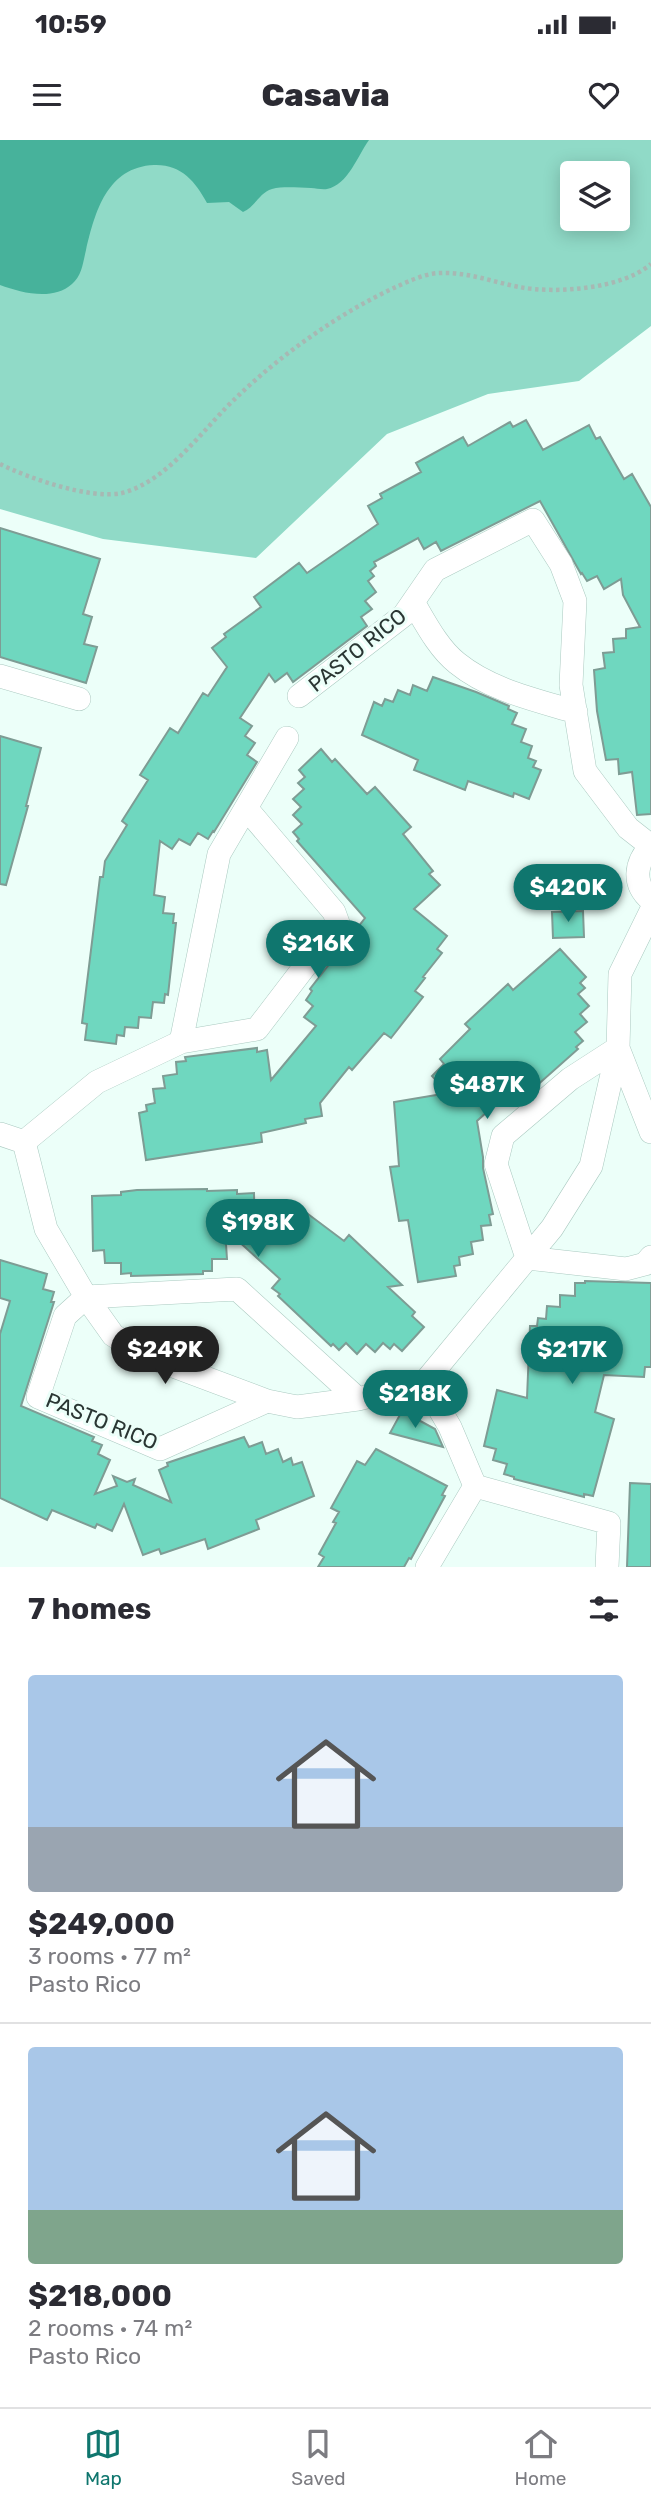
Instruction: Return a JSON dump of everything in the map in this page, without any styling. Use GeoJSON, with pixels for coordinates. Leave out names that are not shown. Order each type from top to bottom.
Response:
{"type":"FeatureCollection","features":[{"type":"Feature","properties":{"kind":"street","name":"PASTO RICO"},"geometry":{"type":"LineString","coordinates":[[299,696],[404,615],[435,570],[533,520],[561,564],[575,601],[571,685],[585,771],[628,828],[651,846]]}},
{"type":"Feature","properties":{"kind":"street","name":"PASTO RICO"},"geometry":{"type":"LineString","coordinates":[[413,602],[456,663],[496,687],[576,712]]}},
{"type":"Feature","properties":{"kind":"street"},"geometry":{"type":"LineString","coordinates":[[0,676],[79,699]]}},
{"type":"Feature","properties":{"kind":"street"},"geometry":{"type":"LineString","coordinates":[[180,1042],[219,854],[287,738]]}},
{"type":"Feature","properties":{"kind":"street"},"geometry":{"type":"LineString","coordinates":[[24,1142],[97,1082],[180,1042],[257,1029],[338,923],[334,912],[246,808]]}},
{"type":"Feature","properties":{"kind":"street"},"geometry":{"type":"LineString","coordinates":[[651,846],[642,856],[638,869],[638,883],[651,900]]}},
{"type":"Feature","properties":{"kind":"street"},"geometry":{"type":"LineString","coordinates":[[24,1142],[46,1228],[86,1297],[113,1335],[144,1355],[267,1401],[297,1407],[358,1399],[424,1383],[552,1228],[591,1166],[618,1048],[620,974],[651,911]]}},
{"type":"Feature","properties":{"kind":"street"},"geometry":{"type":"LineString","coordinates":[[618,1048],[651,1132]]}},
{"type":"Feature","properties":{"kind":"street"},"geometry":{"type":"LineString","coordinates":[[527,1258],[496,1164],[503,1136],[570,1079],[618,1048]]}},
{"type":"Feature","properties":{"kind":"street"},"geometry":{"type":"LineString","coordinates":[[0,1134],[24,1142]]}},
{"type":"Feature","properties":{"kind":"street"},"geometry":{"type":"LineString","coordinates":[[527,1258],[626,1269],[645,1264],[651,1257]]}},
{"type":"Feature","properties":{"kind":"street"},"geometry":{"type":"LineString","coordinates":[[86,1297],[237,1289],[260,1307],[358,1399]]}},
{"type":"Feature","properties":{"kind":"street","name":"PASTO RICO"},"geometry":{"type":"LineString","coordinates":[[86,1297],[65,1316],[38,1396],[160,1449],[267,1401]]}},
{"type":"Feature","properties":{"kind":"street"},"geometry":{"type":"LineString","coordinates":[[424,1383],[450,1427],[475,1486]]}},
{"type":"Feature","properties":{"kind":"street"},"geometry":{"type":"LineString","coordinates":[[427,1567],[475,1486]]}},
{"type":"Feature","properties":{"kind":"street"},"geometry":{"type":"LineString","coordinates":[[475,1486],[609,1523],[607,1567]]}},
{"type":"Feature","properties":{"kind":"path"},"geometry":{"type":"LineString","coordinates":[[0,464],[81,492],[122,493],[161,472],[239,395],[286,355],[344,316],[393,288],[438,273],[470,275],[538,290],[601,286],[628,279],[651,264]]}},
{"type":"Feature","properties":{"kind":"shaded area"},"geometry":{"type":"Polygon","coordinates":[[[0,140],[651,140],[651,326],[579,381],[488,394],[387,434],[256,558],[103,539],[0,509],[0,140]]]}},
{"type":"Feature","properties":{"kind":"shaded area"},"geometry":{"type":"Polygon","coordinates":[[[0,140],[369,140],[347,176],[334,186],[325,189],[272,189],[243,212],[229,202],[207,203],[192,181],[172,167],[154,165],[125,174],[114,183],[99,207],[78,277],[64,289],[37,294],[0,285],[0,140]]]}},
{"type":"Feature","properties":{"kind":"building"},"geometry":{"type":"Polygon","coordinates":[[[526,420],[543,450],[589,425],[596,439],[600,437],[624,479],[632,474],[651,507],[651,814],[637,815],[632,772],[619,774],[618,759],[606,760],[597,711],[594,670],[605,668],[603,653],[614,652],[613,639],[626,638],[626,629],[640,627],[623,595],[621,579],[604,589],[597,576],[587,581],[540,501],[441,551],[436,542],[424,549],[418,538],[374,562],[376,566],[370,571],[374,576],[368,581],[376,592],[365,601],[372,609],[361,617],[367,626],[293,682],[287,673],[275,682],[269,674],[240,718],[252,726],[245,736],[255,743],[247,755],[257,762],[214,832],[208,839],[198,833],[190,845],[179,839],[172,849],[160,841],[154,895],[165,897],[163,913],[174,914],[173,923],[176,923],[168,995],[165,994],[164,1003],[153,1002],[151,1018],[139,1017],[138,1028],[125,1027],[124,1036],[117,1035],[116,1044],[85,1040],[87,1024],[82,1023],[100,877],[103,877],[105,861],[127,825],[122,821],[148,780],[140,775],[170,728],[178,733],[203,693],[208,696],[227,667],[212,648],[226,637],[224,634],[261,607],[254,597],[299,563],[307,573],[378,524],[368,506],[382,498],[380,494],[421,472],[416,463],[463,437],[468,446],[510,422],[513,427],[526,420]]]}},
{"type":"Feature","properties":{"kind":"building"},"geometry":{"type":"Polygon","coordinates":[[[0,528],[100,559],[83,614],[92,617],[84,644],[97,647],[86,683],[0,657],[0,528]]]}},
{"type":"Feature","properties":{"kind":"building"},"geometry":{"type":"Polygon","coordinates":[[[433,677],[509,706],[508,709],[517,713],[512,724],[526,729],[521,742],[532,746],[528,758],[536,761],[533,767],[541,770],[529,799],[514,793],[513,797],[468,781],[465,790],[414,770],[418,760],[362,735],[374,702],[382,706],[385,699],[393,702],[398,690],[410,695],[413,685],[427,691],[433,677]]]}},
{"type":"Feature","properties":{"kind":"building"},"geometry":{"type":"Polygon","coordinates":[[[0,736],[41,748],[6,885],[0,884],[0,736]]]}},
{"type":"Feature","properties":{"kind":"building"},"geometry":{"type":"Polygon","coordinates":[[[321,749],[332,762],[335,759],[367,794],[375,787],[411,827],[403,834],[433,871],[429,874],[440,885],[414,909],[447,936],[437,949],[442,953],[415,991],[423,997],[391,1038],[384,1033],[352,1070],[349,1067],[320,1103],[322,1116],[305,1119],[306,1123],[261,1133],[262,1142],[146,1160],[139,1113],[147,1111],[146,1105],[155,1103],[153,1089],[165,1088],[163,1076],[177,1074],[176,1062],[186,1061],[185,1057],[257,1048],[257,1052],[267,1050],[271,1080],[316,1026],[304,1017],[313,1006],[306,1000],[312,991],[310,989],[365,918],[297,841],[299,839],[293,832],[302,824],[293,815],[301,807],[293,799],[304,789],[298,783],[305,777],[299,770],[321,749]]]}},
{"type":"Feature","properties":{"kind":"building"},"geometry":{"type":"Polygon","coordinates":[[[583,911],[584,937],[553,938],[552,912],[583,911]]]}},
{"type":"Feature","properties":{"kind":"building"},"geometry":{"type":"Polygon","coordinates":[[[560,949],[586,977],[580,983],[585,988],[578,994],[589,1006],[580,1014],[587,1022],[575,1032],[583,1041],[576,1047],[578,1049],[524,1097],[523,1095],[515,1102],[508,1093],[477,1121],[493,1214],[489,1215],[491,1225],[481,1226],[483,1240],[471,1242],[473,1254],[459,1257],[460,1265],[454,1266],[456,1276],[418,1282],[408,1220],[399,1221],[390,1167],[399,1166],[394,1102],[448,1093],[432,1076],[444,1064],[440,1059],[470,1029],[465,1024],[508,984],[513,990],[560,949]]]}},
{"type":"Feature","properties":{"kind":"building"},"geometry":{"type":"Polygon","coordinates":[[[137,1190],[237,1190],[237,1194],[254,1193],[255,1243],[292,1202],[344,1241],[349,1235],[402,1285],[388,1287],[415,1312],[412,1316],[424,1327],[402,1351],[394,1344],[390,1349],[383,1343],[375,1352],[366,1344],[357,1354],[346,1343],[339,1350],[333,1344],[331,1346],[278,1296],[280,1294],[272,1288],[280,1279],[225,1229],[227,1259],[212,1259],[212,1271],[203,1271],[203,1274],[121,1274],[121,1263],[105,1263],[104,1250],[93,1251],[92,1196],[121,1195],[121,1192],[137,1190]]]}},
{"type":"Feature","properties":{"kind":"building"},"geometry":{"type":"Polygon","coordinates":[[[0,1260],[47,1274],[43,1289],[54,1292],[51,1302],[54,1302],[21,1406],[94,1437],[92,1441],[102,1445],[98,1454],[110,1460],[95,1494],[117,1486],[113,1476],[127,1482],[135,1479],[133,1485],[171,1502],[159,1470],[168,1466],[167,1463],[244,1437],[249,1447],[262,1442],[266,1454],[278,1449],[283,1462],[291,1458],[293,1465],[302,1462],[314,1496],[256,1520],[259,1529],[208,1549],[205,1539],[161,1554],[159,1549],[143,1555],[124,1504],[112,1531],[97,1524],[95,1528],[52,1510],[47,1520],[0,1498],[0,1334],[10,1301],[0,1298],[0,1260]]]}},
{"type":"Feature","properties":{"kind":"building"},"geometry":{"type":"Polygon","coordinates":[[[575,1283],[651,1283],[651,1367],[645,1367],[644,1377],[604,1375],[595,1412],[614,1419],[593,1496],[584,1494],[584,1497],[504,1474],[507,1464],[493,1460],[496,1449],[484,1446],[497,1390],[527,1398],[530,1326],[537,1326],[538,1318],[546,1319],[547,1306],[560,1307],[560,1295],[575,1296],[575,1283]]]}},
{"type":"Feature","properties":{"kind":"building"},"geometry":{"type":"Polygon","coordinates":[[[402,1411],[435,1429],[443,1447],[390,1433],[402,1411]]]}},
{"type":"Feature","properties":{"kind":"building"},"geometry":{"type":"Polygon","coordinates":[[[376,1449],[447,1486],[442,1495],[445,1496],[404,1567],[318,1567],[324,1557],[319,1554],[339,1512],[331,1508],[357,1461],[365,1465],[376,1449]]]}},
{"type":"Feature","properties":{"kind":"building"},"geometry":{"type":"Polygon","coordinates":[[[630,1483],[651,1484],[651,1567],[627,1567],[630,1483]]]}}]}
